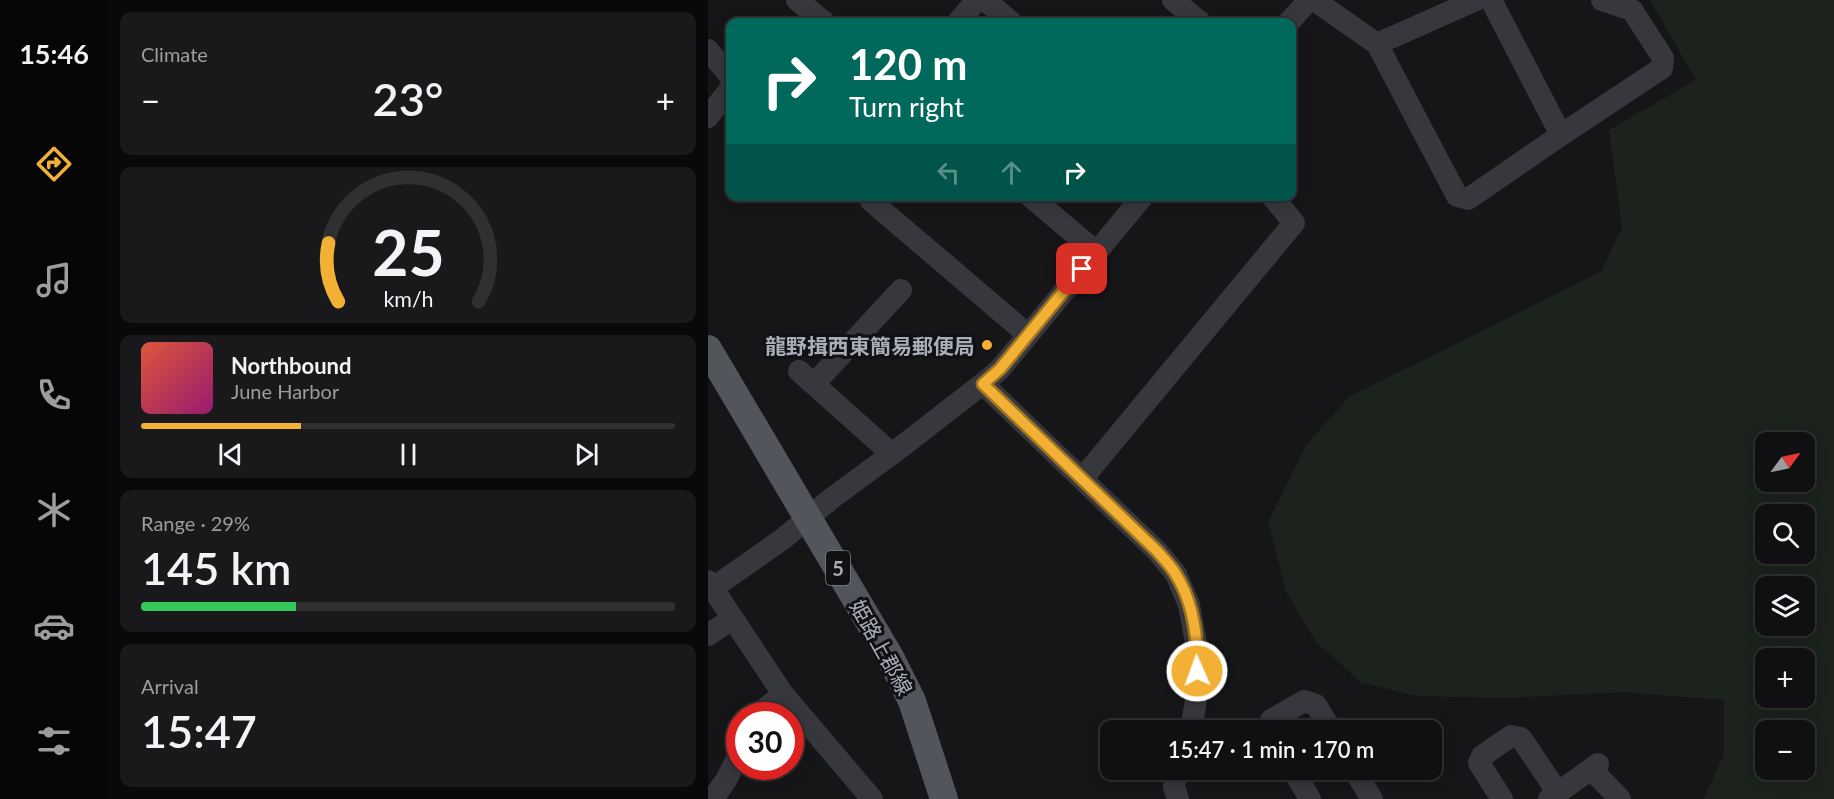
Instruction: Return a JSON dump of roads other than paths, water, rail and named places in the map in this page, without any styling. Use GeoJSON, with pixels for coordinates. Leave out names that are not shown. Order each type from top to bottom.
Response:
{"type":"FeatureCollection","features":[{"type":"Feature","properties":{"kind":"main road","name":"姫路上郡線"},"geometry":{"type":"LineString","coordinates":[[708,349],[890,657],[912,701],[944,799]]}},
{"type":"Feature","properties":{"kind":"street"},"geometry":{"type":"LineString","coordinates":[[797,0],[819,18]]}},
{"type":"Feature","properties":{"kind":"street"},"geometry":{"type":"LineString","coordinates":[[961,18],[977,0]]}},
{"type":"Feature","properties":{"kind":"street"},"geometry":{"type":"LineString","coordinates":[[985,0],[1006,18]]}},
{"type":"Feature","properties":{"kind":"street"},"geometry":{"type":"LineString","coordinates":[[1173,0],[1195,18]]}},
{"type":"Feature","properties":{"kind":"street"},"geometry":{"type":"LineString","coordinates":[[1293,18],[1309,0]]}},
{"type":"Feature","properties":{"kind":"street"},"geometry":{"type":"LineString","coordinates":[[1314,0],[1377,44],[1457,196],[1468,200],[1662,68],[1663,58],[1632,10],[1602,0]]}},
{"type":"Feature","properties":{"kind":"street"},"geometry":{"type":"LineString","coordinates":[[1377,44],[1476,0]]}},
{"type":"Feature","properties":{"kind":"street"},"geometry":{"type":"LineString","coordinates":[[1491,0],[1561,135]]}},
{"type":"Feature","properties":{"kind":"street"},"geometry":{"type":"LineString","coordinates":[[708,50],[726,71]]}},
{"type":"Feature","properties":{"kind":"street"},"geometry":{"type":"LineString","coordinates":[[708,117],[726,94]]}},
{"type":"Feature","properties":{"kind":"street"},"geometry":{"type":"LineString","coordinates":[[871,201],[1027,334]]}},
{"type":"Feature","properties":{"kind":"street"},"geometry":{"type":"LineString","coordinates":[[1036,201],[1096,252]]}},
{"type":"Feature","properties":{"kind":"street"},"geometry":{"type":"LineString","coordinates":[[872,799],[783,694],[710,585],[783,538],[1000,369],[1139,201]]}},
{"type":"Feature","properties":{"kind":"street"},"geometry":{"type":"LineString","coordinates":[[1082,479],[1294,223],[1276,201]]}},
{"type":"Feature","properties":{"kind":"street"},"geometry":{"type":"LineString","coordinates":[[892,454],[807,378],[901,290]]}},
{"type":"Feature","properties":{"kind":"street"},"geometry":{"type":"LineString","coordinates":[[983,384],[1157,551],[1176,574],[1189,604],[1197,648],[1197,694],[1193,720]]}},
{"type":"Feature","properties":{"kind":"street"},"geometry":{"type":"LineString","coordinates":[[708,635],[732,619]]}},
{"type":"Feature","properties":{"kind":"street"},"geometry":{"type":"LineString","coordinates":[[773,702],[783,694]]}},
{"type":"Feature","properties":{"kind":"street"},"geometry":{"type":"LineString","coordinates":[[1270,720],[1304,701],[1316,705],[1325,720]]}},
{"type":"Feature","properties":{"kind":"street"},"geometry":{"type":"LineString","coordinates":[[1502,799],[1479,764],[1482,756],[1511,736],[1521,738],[1554,796],[1595,767],[1620,799]]}},
{"type":"Feature","properties":{"kind":"street"},"geometry":{"type":"LineString","coordinates":[[713,799],[726,780]]}},
{"type":"Feature","properties":{"kind":"street"},"geometry":{"type":"LineString","coordinates":[[1175,780],[1174,787],[1178,799]]}},
{"type":"Feature","properties":{"kind":"street"},"geometry":{"type":"LineString","coordinates":[[1299,780],[1310,799]]}},
{"type":"Feature","properties":{"kind":"street"},"geometry":{"type":"LineString","coordinates":[[1360,780],[1372,799]]}},
{"type":"Feature","properties":{"kind":"place","name":"龍野揖西東簡易郵便局"},"geometry":{"type":"Point","coordinates":[987,345]}}]}
